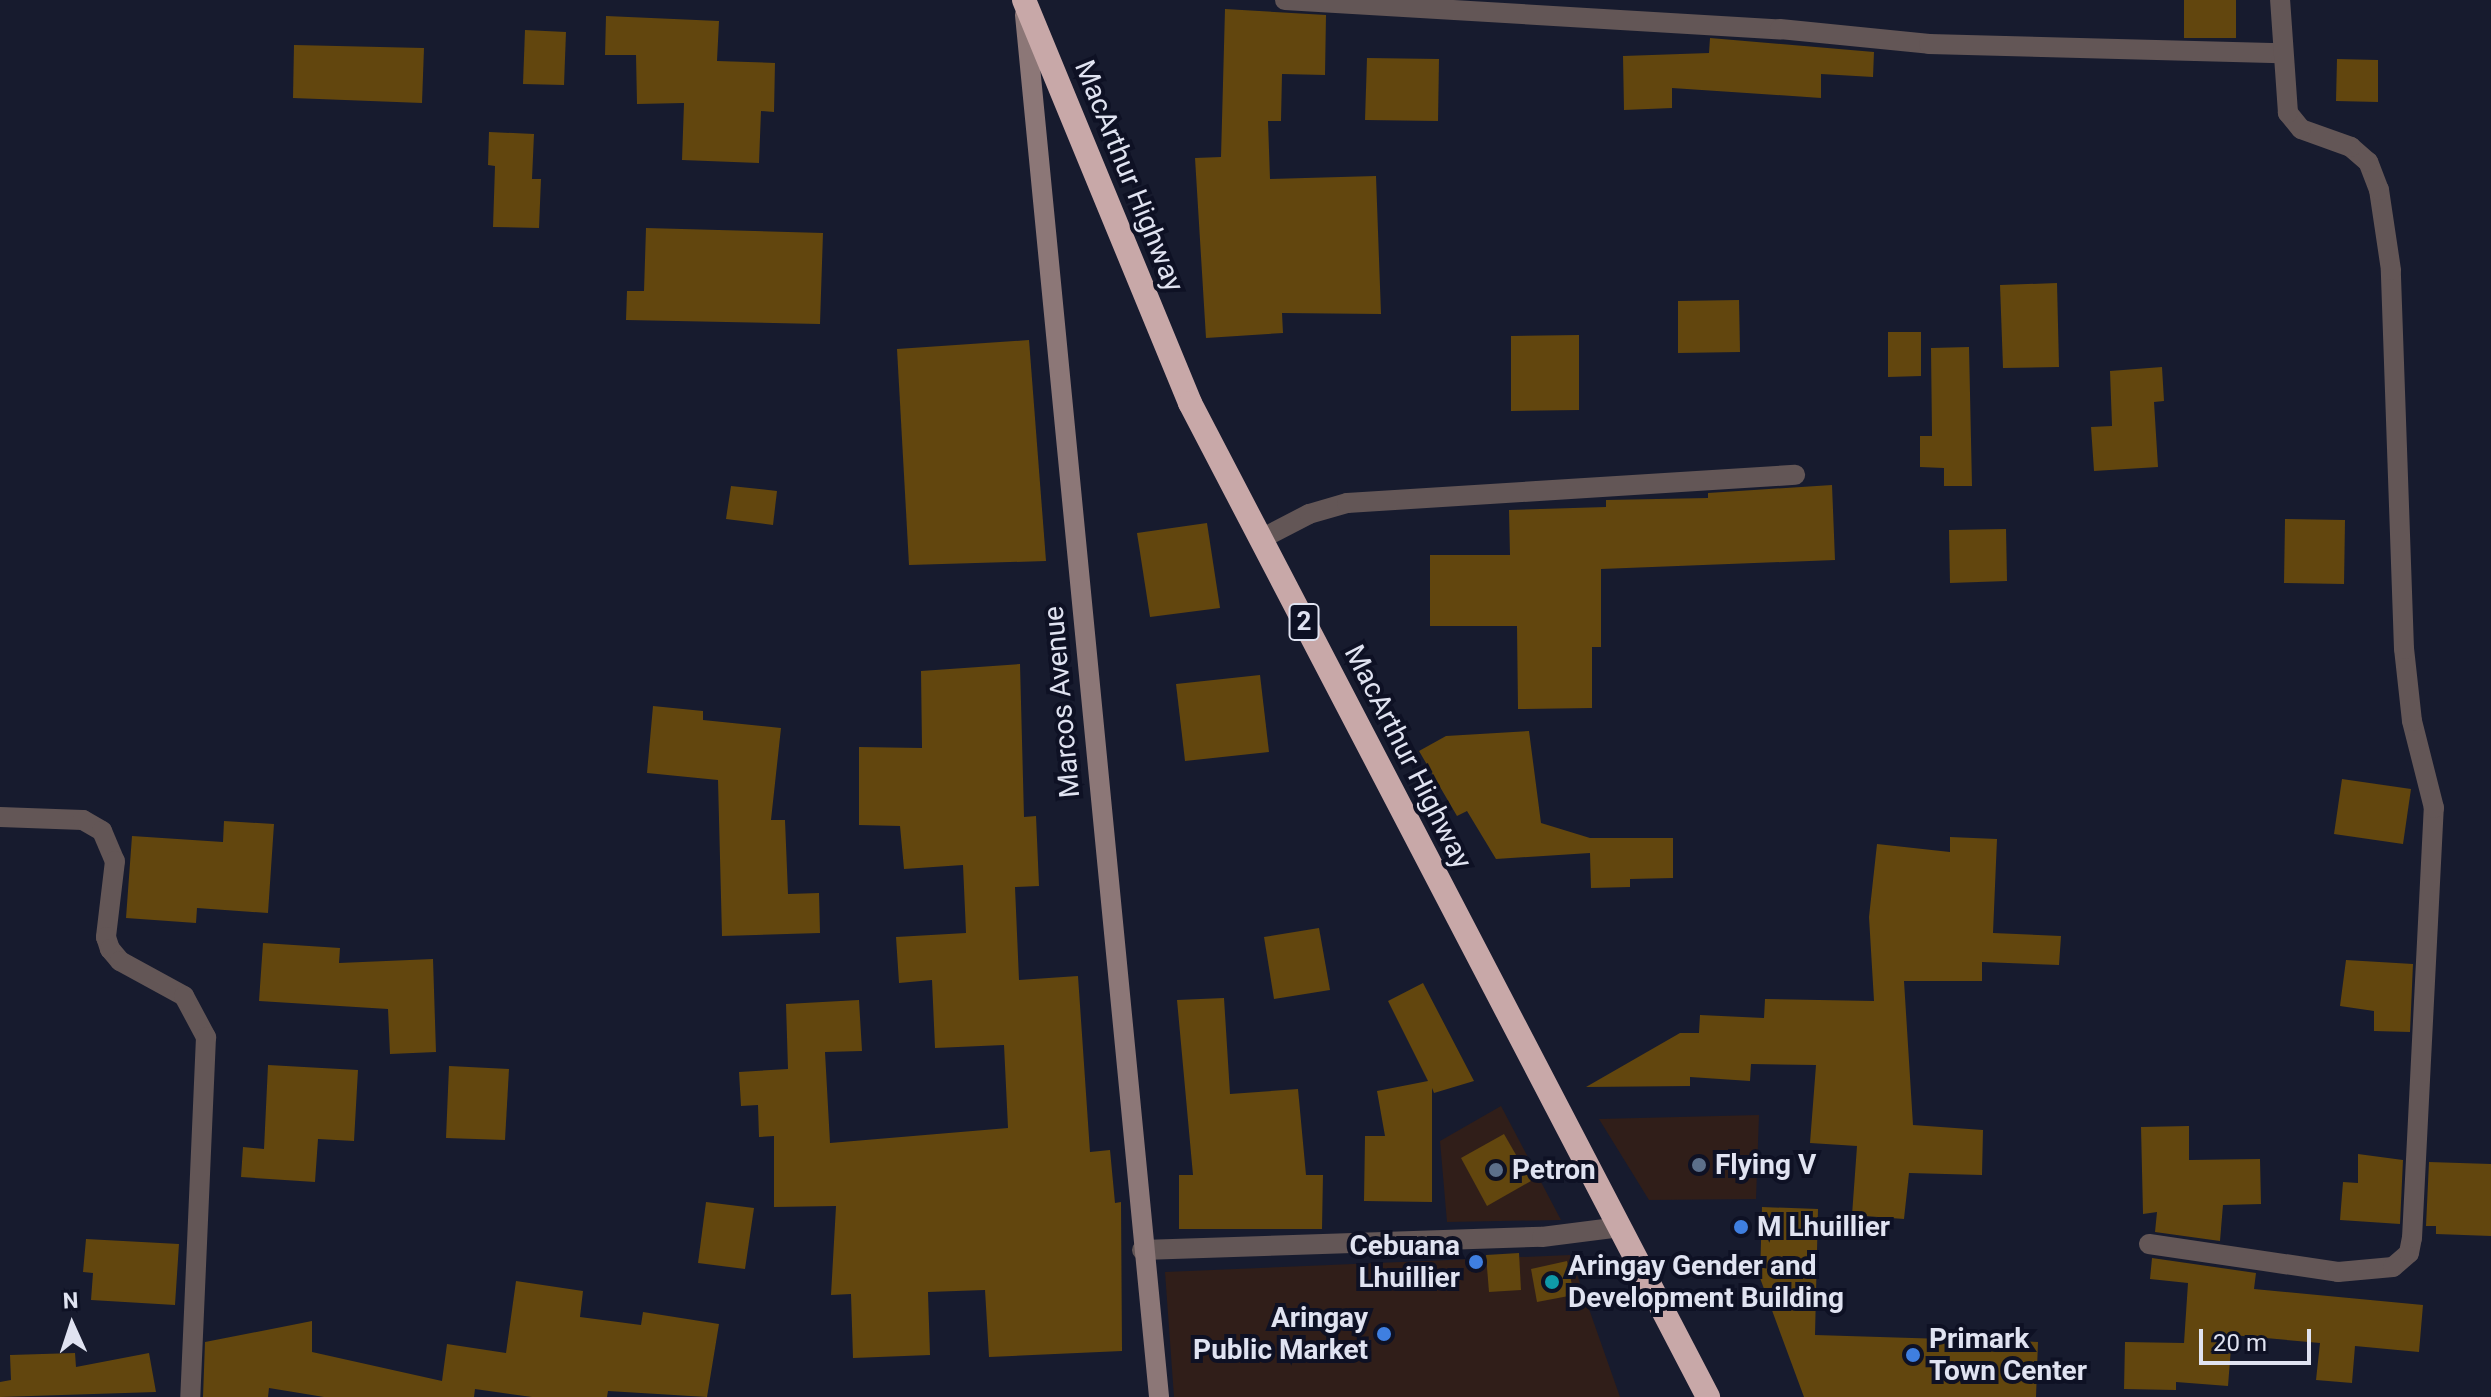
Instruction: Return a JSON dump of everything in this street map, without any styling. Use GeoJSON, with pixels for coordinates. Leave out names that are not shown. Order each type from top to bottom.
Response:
{"type":"FeatureCollection","features":[{"type":"Feature","properties":{"kind":"highway","name":"MacArthur Highway"},"geometry":{"type":"LineString","coordinates":[[1024,1],[1190,403],[1708,1397]]}},
{"type":"Feature","properties":{"kind":"street"},"geometry":{"type":"LineString","coordinates":[[1285,0],[1780,29],[1929,44],[2281,53]]}},
{"type":"Feature","properties":{"kind":"street"},"geometry":{"type":"LineString","coordinates":[[2149,1244],[2338,1272],[2393,1267],[2409,1253],[2412,1238],[2435,826],[2404,649],[2391,270],[2379,190],[2368,162],[2351,147],[2301,129],[2288,113],[2281,53],[2280,0]]}},
{"type":"Feature","properties":{"kind":"street","name":"Marcos Avenue"},"geometry":{"type":"LineString","coordinates":[[1024,1],[1142,1250],[1159,1397]]}},
{"type":"Feature","properties":{"kind":"street"},"geometry":{"type":"LineString","coordinates":[[1261,539],[1296,520],[1347,503],[1795,475]]}},
{"type":"Feature","properties":{"kind":"street"},"geometry":{"type":"LineString","coordinates":[[0,817],[83,820],[102,831],[115,861],[106,937],[110,949],[120,961],[184,996],[206,1037],[190,1397]]}},
{"type":"Feature","properties":{"kind":"street"},"geometry":{"type":"LineString","coordinates":[[1142,1250],[1542,1237],[1620,1227]]}},
{"type":"Feature","properties":{"kind":"shaded area"},"geometry":{"type":"Polygon","coordinates":[[[1501,1106],[1561,1220],[1447,1222],[1440,1141],[1501,1106]]]}},
{"type":"Feature","properties":{"kind":"shaded area"},"geometry":{"type":"Polygon","coordinates":[[[1759,1115],[1756,1199],[1649,1200],[1599,1119],[1759,1115]]]}},
{"type":"Feature","properties":{"kind":"shaded area","name":"Aringay Public Market"},"geometry":{"type":"Polygon","coordinates":[[[1570,1255],[1620,1397],[1174,1397],[1165,1272],[1570,1255]]]}},
{"type":"Feature","properties":{"kind":"building"},"geometry":{"type":"Polygon","coordinates":[[[2184,0],[2236,0],[2236,38],[2184,38],[2184,0]]]}},
{"type":"Feature","properties":{"kind":"building"},"geometry":{"type":"Polygon","coordinates":[[[1225,9],[1326,15],[1325,75],[1282,74],[1281,121],[1268,121],[1270,179],[1376,176],[1381,314],[1282,313],[1283,333],[1206,338],[1195,158],[1221,157],[1225,9]]]}},
{"type":"Feature","properties":{"kind":"building"},"geometry":{"type":"Polygon","coordinates":[[[606,16],[719,21],[717,61],[775,63],[774,112],[761,111],[759,163],[682,160],[684,103],[637,104],[636,55],[605,55],[606,16]]]}},
{"type":"Feature","properties":{"kind":"building"},"geometry":{"type":"Polygon","coordinates":[[[525,30],[566,32],[564,85],[523,84],[525,30]]]}},
{"type":"Feature","properties":{"kind":"building"},"geometry":{"type":"Polygon","coordinates":[[[1710,38],[1874,52],[1873,77],[1821,74],[1821,98],[1672,88],[1672,108],[1624,110],[1623,56],[1709,53],[1710,38]]]}},
{"type":"Feature","properties":{"kind":"building"},"geometry":{"type":"Polygon","coordinates":[[[294,45],[424,48],[422,103],[293,98],[294,45]]]}},
{"type":"Feature","properties":{"kind":"building"},"geometry":{"type":"Polygon","coordinates":[[[1367,58],[1439,59],[1438,121],[1365,120],[1367,58]]]}},
{"type":"Feature","properties":{"kind":"building"},"geometry":{"type":"Polygon","coordinates":[[[2337,59],[2378,60],[2378,102],[2336,101],[2337,59]]]}},
{"type":"Feature","properties":{"kind":"building"},"geometry":{"type":"Polygon","coordinates":[[[489,132],[534,134],[532,179],[541,179],[539,228],[493,227],[495,166],[488,165],[489,132]]]}},
{"type":"Feature","properties":{"kind":"building"},"geometry":{"type":"Polygon","coordinates":[[[646,228],[823,233],[820,324],[626,320],[627,291],[644,291],[646,228]]]}},
{"type":"Feature","properties":{"kind":"building"},"geometry":{"type":"Polygon","coordinates":[[[2057,283],[2059,367],[2003,368],[2000,285],[2057,283]]]}},
{"type":"Feature","properties":{"kind":"building"},"geometry":{"type":"Polygon","coordinates":[[[1739,300],[1740,352],[1678,353],[1678,301],[1739,300]]]}},
{"type":"Feature","properties":{"kind":"building"},"geometry":{"type":"Polygon","coordinates":[[[1888,332],[1921,332],[1921,376],[1888,377],[1888,332]]]}},
{"type":"Feature","properties":{"kind":"building"},"geometry":{"type":"Polygon","coordinates":[[[1579,335],[1579,410],[1511,411],[1511,336],[1579,335]]]}},
{"type":"Feature","properties":{"kind":"building"},"geometry":{"type":"Polygon","coordinates":[[[1029,340],[1046,561],[909,565],[897,349],[1029,340]]]}},
{"type":"Feature","properties":{"kind":"building"},"geometry":{"type":"Polygon","coordinates":[[[1969,347],[1972,486],[1944,486],[1944,468],[1920,467],[1920,436],[1932,436],[1931,348],[1969,347]]]}},
{"type":"Feature","properties":{"kind":"building"},"geometry":{"type":"Polygon","coordinates":[[[2162,367],[2164,401],[2154,402],[2158,467],[2094,471],[2091,427],[2112,426],[2110,371],[2162,367]]]}},
{"type":"Feature","properties":{"kind":"building"},"geometry":{"type":"Polygon","coordinates":[[[1832,485],[1835,560],[1601,569],[1601,647],[1592,647],[1592,708],[1518,709],[1517,626],[1430,626],[1430,555],[1510,555],[1509,510],[1606,507],[1606,500],[1708,498],[1708,493],[1832,485]]]}},
{"type":"Feature","properties":{"kind":"building"},"geometry":{"type":"Polygon","coordinates":[[[731,486],[777,491],[773,525],[726,519],[731,486]]]}},
{"type":"Feature","properties":{"kind":"building"},"geometry":{"type":"Polygon","coordinates":[[[2285,519],[2345,520],[2344,584],[2284,583],[2285,519]]]}},
{"type":"Feature","properties":{"kind":"building"},"geometry":{"type":"Polygon","coordinates":[[[1207,523],[1220,608],[1150,617],[1137,533],[1207,523]]]}},
{"type":"Feature","properties":{"kind":"building"},"geometry":{"type":"Polygon","coordinates":[[[2006,529],[2007,581],[1950,583],[1949,530],[2006,529]]]}},
{"type":"Feature","properties":{"kind":"building"},"geometry":{"type":"Polygon","coordinates":[[[1020,664],[1024,817],[1036,816],[1039,886],[1015,887],[1019,980],[1078,976],[1090,1152],[1110,1150],[1115,1203],[1121,1202],[1122,1351],[989,1357],[985,1290],[928,1292],[930,1355],[853,1358],[851,1294],[831,1295],[836,1206],[774,1207],[774,1136],[759,1137],[758,1105],[741,1106],[739,1072],[788,1069],[786,1004],[859,1000],[862,1051],[825,1052],[830,1143],[1008,1128],[1004,1045],[935,1048],[932,980],[899,983],[896,937],[966,933],[963,865],[904,869],[900,826],[859,825],[859,747],[922,748],[921,671],[1020,664]]]}},
{"type":"Feature","properties":{"kind":"building"},"geometry":{"type":"Polygon","coordinates":[[[1260,675],[1269,752],[1185,761],[1176,684],[1260,675]]]}},
{"type":"Feature","properties":{"kind":"building"},"geometry":{"type":"Polygon","coordinates":[[[653,706],[703,711],[703,720],[781,728],[771,820],[785,820],[788,894],[819,893],[820,933],[722,936],[718,780],[647,773],[653,706]]]}},
{"type":"Feature","properties":{"kind":"building"},"geometry":{"type":"Polygon","coordinates":[[[1529,731],[1541,823],[1590,838],[1673,838],[1673,878],[1630,879],[1630,887],[1591,888],[1590,853],[1496,859],[1467,811],[1457,816],[1419,751],[1446,736],[1529,731]]]}},
{"type":"Feature","properties":{"kind":"building"},"geometry":{"type":"Polygon","coordinates":[[[2342,779],[2411,789],[2403,844],[2334,834],[2342,779]]]}},
{"type":"Feature","properties":{"kind":"building"},"geometry":{"type":"Polygon","coordinates":[[[224,821],[274,824],[268,913],[197,908],[196,923],[126,918],[132,836],[223,842],[224,821]]]}},
{"type":"Feature","properties":{"kind":"building"},"geometry":{"type":"Polygon","coordinates":[[[1950,837],[1997,839],[1993,933],[2061,936],[2059,965],[1982,962],[1982,981],[1904,981],[1913,1125],[1983,1130],[1982,1175],[1909,1173],[1904,1219],[1852,1215],[1857,1146],[1810,1143],[1816,1065],[1751,1064],[1750,1081],[1690,1077],[1690,1086],[1586,1087],[1680,1033],[1699,1033],[1700,1015],[1764,1018],[1765,999],[1874,1001],[1869,917],[1877,844],[1950,852],[1950,837]]]}},
{"type":"Feature","properties":{"kind":"building"},"geometry":{"type":"Polygon","coordinates":[[[1319,928],[1330,990],[1274,999],[1264,937],[1319,928]]]}},
{"type":"Feature","properties":{"kind":"building"},"geometry":{"type":"Polygon","coordinates":[[[263,943],[340,948],[339,963],[433,959],[436,1052],[390,1054],[388,1009],[259,1001],[263,943]]]}},
{"type":"Feature","properties":{"kind":"building"},"geometry":{"type":"Polygon","coordinates":[[[2346,960],[2413,964],[2410,1032],[2374,1031],[2374,1011],[2340,1006],[2346,960]]]}},
{"type":"Feature","properties":{"kind":"building"},"geometry":{"type":"Polygon","coordinates":[[[1423,983],[1474,1081],[1434,1093],[1432,1088],[1432,1202],[1364,1201],[1365,1136],[1385,1136],[1377,1091],[1428,1081],[1388,1001],[1423,983]]]}},
{"type":"Feature","properties":{"kind":"building"},"geometry":{"type":"Polygon","coordinates":[[[1224,998],[1230,1094],[1298,1089],[1306,1175],[1323,1175],[1322,1229],[1179,1229],[1179,1175],[1193,1175],[1177,1000],[1224,998]]]}},
{"type":"Feature","properties":{"kind":"building"},"geometry":{"type":"Polygon","coordinates":[[[268,1065],[358,1070],[354,1141],[318,1139],[315,1182],[241,1177],[243,1147],[264,1149],[268,1065]]]}},
{"type":"Feature","properties":{"kind":"building"},"geometry":{"type":"Polygon","coordinates":[[[449,1066],[509,1069],[505,1140],[446,1138],[449,1066]]]}},
{"type":"Feature","properties":{"kind":"building"},"geometry":{"type":"Polygon","coordinates":[[[2189,1126],[2189,1160],[2260,1159],[2261,1204],[2223,1205],[2220,1241],[2155,1232],[2157,1212],[2143,1214],[2141,1127],[2189,1126]]]}},
{"type":"Feature","properties":{"kind":"building","name":"Petron"},"geometry":{"type":"Polygon","coordinates":[[[1504,1134],[1531,1181],[1487,1206],[1461,1158],[1504,1134]]]}},
{"type":"Feature","properties":{"kind":"building"},"geometry":{"type":"Polygon","coordinates":[[[2358,1154],[2403,1160],[2400,1224],[2340,1220],[2343,1182],[2358,1183],[2358,1154]]]}},
{"type":"Feature","properties":{"kind":"building"},"geometry":{"type":"Polygon","coordinates":[[[2429,1162],[2491,1164],[2491,1236],[2436,1234],[2436,1226],[2426,1226],[2429,1162]]]}},
{"type":"Feature","properties":{"kind":"building"},"geometry":{"type":"Polygon","coordinates":[[[706,1202],[754,1208],[745,1269],[698,1263],[706,1202]]]}},
{"type":"Feature","properties":{"kind":"building","name":"Primark Town Center"},"geometry":{"type":"Polygon","coordinates":[[[1762,1207],[1818,1209],[1815,1335],[2038,1342],[2036,1397],[1804,1397],[1760,1278],[1762,1207]]]}},
{"type":"Feature","properties":{"kind":"building"},"geometry":{"type":"Polygon","coordinates":[[[86,1239],[179,1244],[175,1305],[91,1300],[93,1273],[83,1272],[86,1239]]]}},
{"type":"Feature","properties":{"kind":"building"},"geometry":{"type":"Polygon","coordinates":[[[1519,1253],[1521,1290],[1489,1292],[1486,1255],[1519,1253]]]}},
{"type":"Feature","properties":{"kind":"building"},"geometry":{"type":"Polygon","coordinates":[[[2152,1258],[2256,1273],[2254,1289],[2423,1305],[2419,1352],[2355,1346],[2352,1383],[2316,1380],[2320,1343],[2232,1335],[2228,1386],[2176,1382],[2176,1390],[2124,1389],[2125,1342],[2184,1343],[2188,1283],[2150,1279],[2152,1258]]]}},
{"type":"Feature","properties":{"kind":"building","name":"Aringay Gender and Development Building"},"geometry":{"type":"Polygon","coordinates":[[[1567,1261],[1574,1295],[1537,1302],[1531,1269],[1567,1261]]]}},
{"type":"Feature","properties":{"kind":"building"},"geometry":{"type":"Polygon","coordinates":[[[516,1281],[583,1291],[580,1317],[641,1325],[643,1312],[719,1324],[707,1397],[608,1391],[607,1397],[532,1397],[475,1389],[474,1397],[324,1397],[269,1388],[268,1397],[203,1397],[205,1342],[312,1321],[312,1352],[442,1381],[447,1344],[506,1353],[516,1281]]]}},
{"type":"Feature","properties":{"kind":"building"},"geometry":{"type":"Polygon","coordinates":[[[75,1353],[76,1367],[149,1353],[156,1392],[0,1397],[0,1382],[11,1380],[10,1355],[75,1353]]]}},
{"type":"Feature","properties":{"kind":"place","name":"Flying V"},"geometry":{"type":"Point","coordinates":[1699,1165]}},
{"type":"Feature","properties":{"kind":"place","name":"Petron"},"geometry":{"type":"Point","coordinates":[1496,1170]}},
{"type":"Feature","properties":{"kind":"place","name":"M Lhuillier"},"geometry":{"type":"Point","coordinates":[1741,1227]}},
{"type":"Feature","properties":{"kind":"place","name":"Cebuana Lhuillier"},"geometry":{"type":"Point","coordinates":[1476,1262]}},
{"type":"Feature","properties":{"kind":"place","name":"Aringay Gender and Development Building"},"geometry":{"type":"Point","coordinates":[1552,1282]}},
{"type":"Feature","properties":{"kind":"place","name":"Aringay Public Market"},"geometry":{"type":"Point","coordinates":[1384,1334]}},
{"type":"Feature","properties":{"kind":"place","name":"Primark Town Center"},"geometry":{"type":"Point","coordinates":[1913,1355]}}]}
